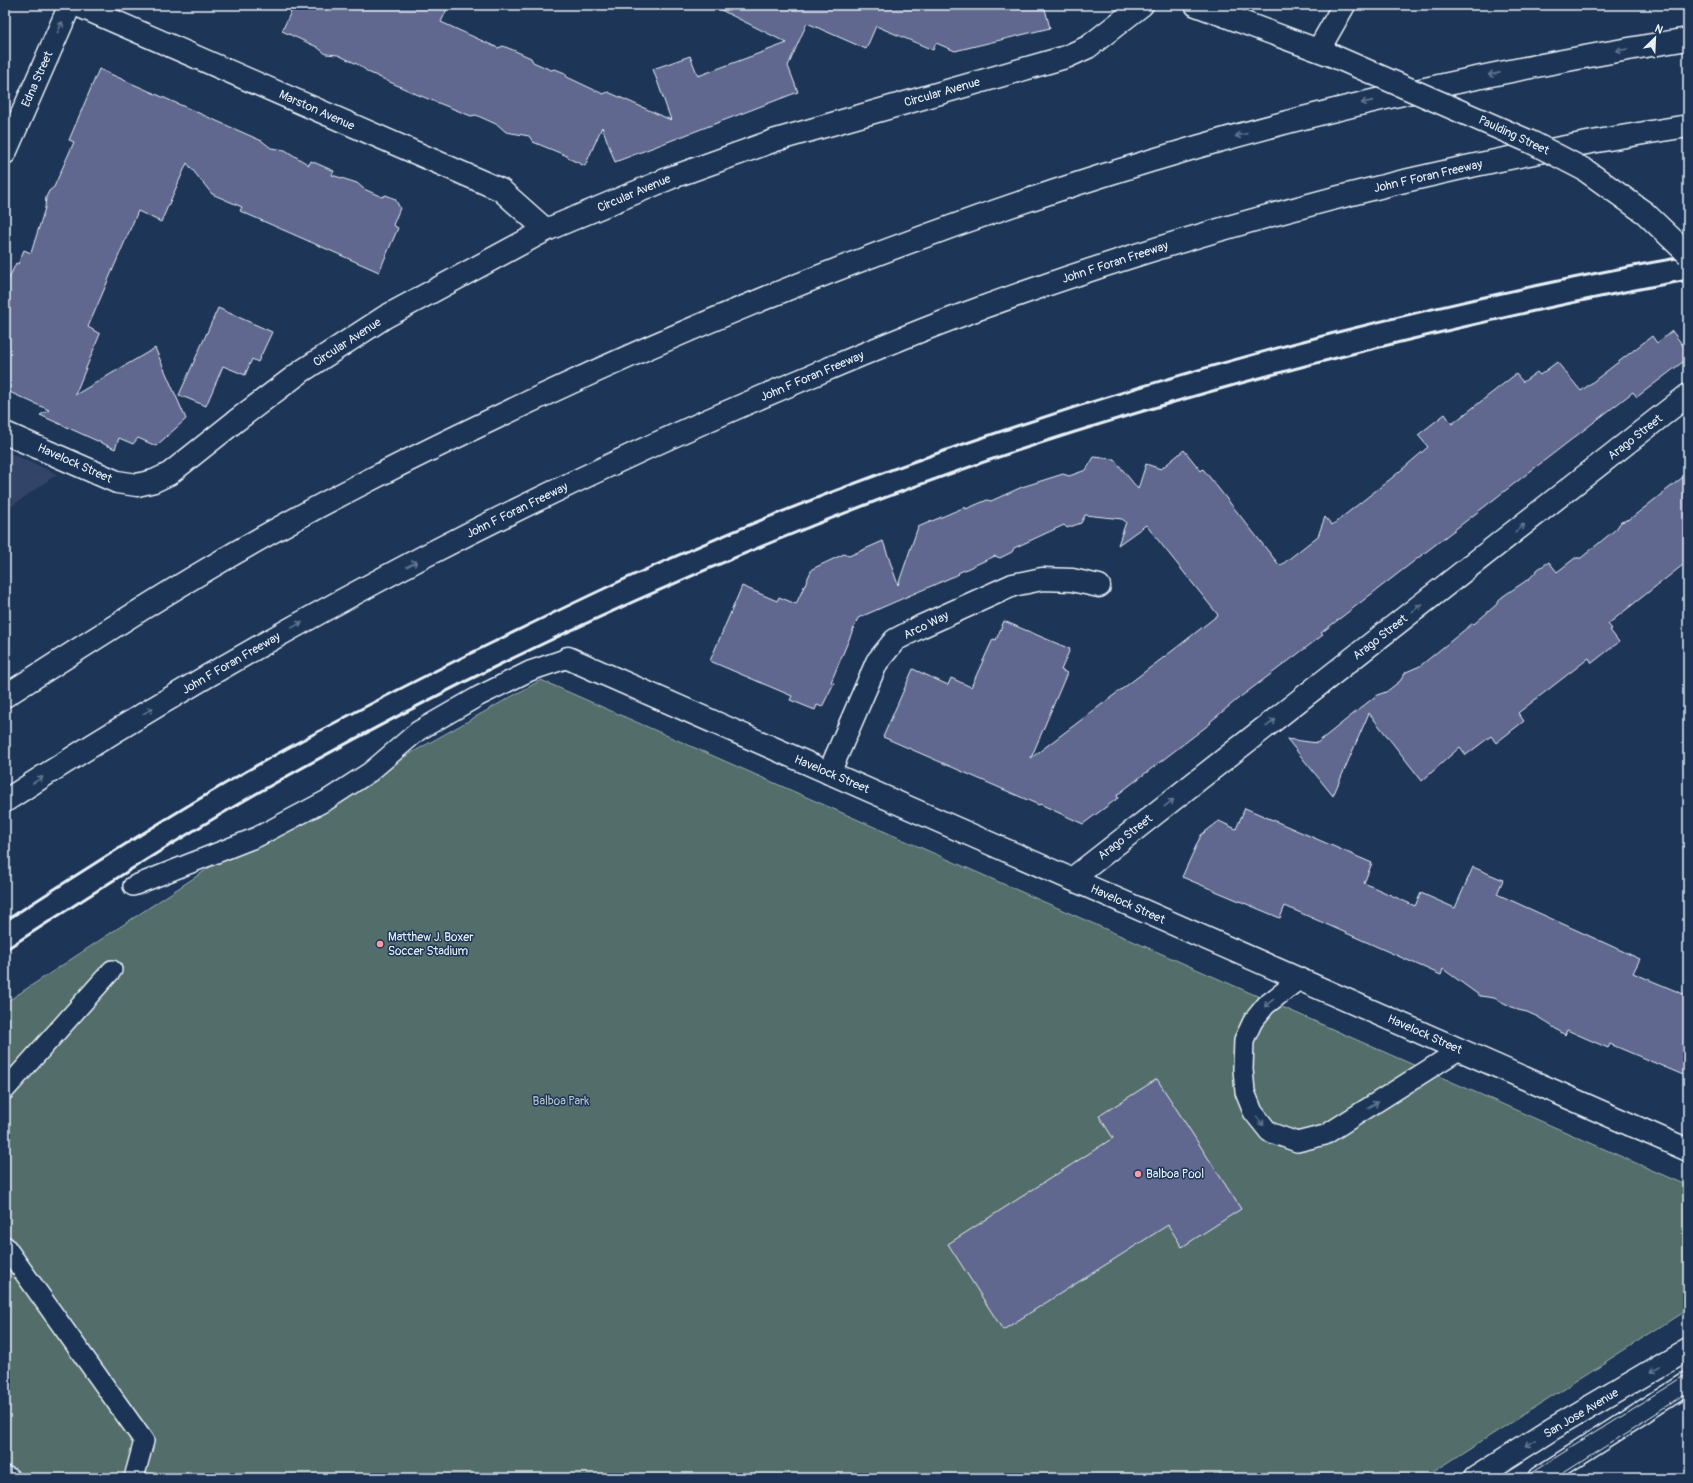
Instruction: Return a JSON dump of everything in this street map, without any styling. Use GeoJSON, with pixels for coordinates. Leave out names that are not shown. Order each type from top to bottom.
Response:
{"type":"FeatureCollection","features":[{"type":"Feature","properties":{"kind":"main road","name":"Edna Street"},"geometry":{"type":"LineString","coordinates":[[5,153],[70,5]]}},
{"type":"Feature","properties":{"kind":"main road","name":"Marston Avenue"},"geometry":{"type":"LineString","coordinates":[[77,5],[501,190],[546,230]]}},
{"type":"Feature","properties":{"kind":"main road","name":"Circular Avenue"},"geometry":{"type":"LineString","coordinates":[[169,474],[237,420],[308,367],[385,317],[546,230],[670,178],[776,140],[1066,57],[1088,47],[1142,5]]}},
{"type":"Feature","properties":{"kind":"main road","name":"Paulding Street"},"geometry":{"type":"LineString","coordinates":[[1196,5],[1325,52],[1533,143],[1585,170],[1645,213],[1688,254]]}},
{"type":"Feature","properties":{"kind":"main road"},"geometry":{"type":"LineString","coordinates":[[1325,52],[1344,5]]}},
{"type":"Feature","properties":{"kind":"main road"},"geometry":{"type":"LineString","coordinates":[[5,696],[207,569],[324,505],[436,447],[587,375],[661,342],[726,314],[862,260],[994,211],[1064,188],[1194,148],[1270,127],[1339,109],[1480,77],[1688,39]]}},
{"type":"Feature","properties":{"kind":"main road","name":"John F Foran Freeway"},"geometry":{"type":"LineString","coordinates":[[5,801],[195,683],[322,611],[444,547],[514,511],[643,449],[776,390],[913,334],[983,307],[1115,262],[1183,240],[1307,205],[1394,183],[1535,152],[1688,126]]}},
{"type":"Feature","properties":{"kind":"main road","name":"Arago Street"},"geometry":{"type":"LineString","coordinates":[[1072,879],[1688,395]]}},
{"type":"Feature","properties":{"kind":"main road","name":"Havelock Street"},"geometry":{"type":"LineString","coordinates":[[5,432],[117,482],[137,485],[154,481],[169,474]]}},
{"type":"Feature","properties":{"kind":"main road","name":"Arco Way"},"geometry":{"type":"LineString","coordinates":[[829,773],[877,662],[895,640],[920,627],[1013,585],[1042,578],[1072,580],[1099,586]]}},
{"type":"Feature","properties":{"kind":"main road","name":"Havelock Street"},"geometry":{"type":"LineString","coordinates":[[568,658],[1688,1150]]}},
{"type":"Feature","properties":{"kind":"main road","name":"San Jose Avenue"},"geometry":{"type":"LineString","coordinates":[[1475,1478],[1688,1349]]}},
{"type":"Feature","properties":{"kind":"main road"},"geometry":{"type":"LineString","coordinates":[[1539,1478],[1688,1383]]}},
{"type":"Feature","properties":{"kind":"lane"},"geometry":{"type":"LineString","coordinates":[[133,886],[257,837],[320,804],[370,772],[418,731],[479,696],[530,671],[568,658]]}},
{"type":"Feature","properties":{"kind":"lane"},"geometry":{"type":"LineString","coordinates":[[5,1090],[112,970]]}},
{"type":"Feature","properties":{"kind":"lane"},"geometry":{"type":"LineString","coordinates":[[1300,979],[1266,1005],[1253,1020],[1244,1040],[1243,1069],[1245,1092],[1253,1112],[1269,1132],[1297,1142],[1325,1136],[1459,1050]]}},
{"type":"Feature","properties":{"kind":"lane"},"geometry":{"type":"LineString","coordinates":[[5,1246],[144,1441],[134,1478]]}},
{"type":"Feature","properties":{"kind":"lane"},"geometry":{"type":"LineString","coordinates":[[5,1476],[10,1478]]}},
{"type":"Feature","properties":{"kind":"shaded area"},"geometry":{"type":"Polygon","coordinates":[[[5,451],[57,474],[5,511],[5,451]]]}},
{"type":"Feature","properties":{"kind":"green space","name":"Balboa Park"},"geometry":{"type":"Polygon","coordinates":[[[541,680],[1688,1186],[1688,1309],[1424,1478],[5,1478],[5,1003],[221,860],[541,680]]]}},
{"type":"Feature","properties":{"kind":"building"},"geometry":{"type":"Polygon","coordinates":[[[294,5],[449,5],[441,22],[498,48],[503,46],[513,50],[531,58],[533,62],[551,70],[555,69],[565,73],[567,77],[603,94],[608,92],[671,120],[653,69],[690,56],[698,76],[787,43],[711,5],[1044,5],[1050,28],[955,51],[936,43],[933,50],[876,26],[866,49],[807,23],[788,66],[798,92],[615,162],[602,127],[585,166],[565,155],[533,142],[529,136],[506,132],[498,125],[476,115],[471,116],[416,94],[368,72],[359,65],[338,55],[326,54],[317,47],[282,31],[294,5]]]}},
{"type":"Feature","properties":{"kind":"building"},"geometry":{"type":"Polygon","coordinates":[[[99,69],[262,141],[271,148],[285,150],[309,165],[311,161],[334,171],[332,175],[357,183],[364,189],[382,197],[386,195],[395,199],[400,208],[393,225],[398,228],[379,272],[240,211],[242,207],[212,194],[187,163],[161,222],[138,211],[88,327],[100,334],[75,395],[155,348],[186,419],[156,446],[138,438],[133,444],[119,438],[115,449],[40,415],[49,410],[5,390],[5,287],[24,250],[31,253],[45,208],[46,197],[49,191],[54,187],[74,142],[69,140],[99,69]]]}},
{"type":"Feature","properties":{"kind":"building"},"geometry":{"type":"Polygon","coordinates":[[[218,308],[272,332],[258,362],[252,359],[245,375],[223,366],[206,406],[179,395],[218,308]]]}},
{"type":"Feature","properties":{"kind":"building"},"geometry":{"type":"Polygon","coordinates":[[[1672,331],[1688,352],[1688,358],[1637,397],[1633,392],[1321,633],[1323,635],[1239,698],[1210,722],[1211,723],[1117,795],[1118,798],[1083,824],[883,737],[913,669],[948,685],[951,678],[971,687],[993,639],[996,640],[1004,621],[1070,649],[1061,670],[1067,673],[1031,758],[1218,615],[1146,525],[1118,545],[1126,522],[1122,519],[1085,515],[1081,523],[1067,528],[1064,525],[1014,548],[1012,552],[1000,558],[995,556],[958,573],[959,574],[858,618],[831,682],[834,683],[822,707],[817,705],[815,710],[790,700],[792,696],[710,661],[742,586],[777,601],[779,597],[796,604],[812,569],[844,554],[849,556],[883,541],[898,585],[918,527],[965,507],[966,509],[987,500],[991,501],[1022,487],[1063,474],[1069,476],[1086,470],[1094,457],[1114,459],[1138,489],[1146,464],[1161,469],[1184,450],[1201,471],[1203,469],[1280,566],[1318,536],[1325,517],[1332,525],[1393,477],[1428,447],[1418,435],[1445,414],[1452,424],[1516,374],[1523,382],[1537,372],[1540,375],[1557,362],[1581,391],[1652,336],[1657,343],[1672,331]]]}},
{"type":"Feature","properties":{"kind":"building"},"geometry":{"type":"Polygon","coordinates":[[[1688,473],[1688,561],[1608,624],[1612,629],[1610,630],[1619,642],[1592,663],[1589,658],[1518,713],[1524,721],[1496,743],[1491,736],[1466,755],[1460,747],[1422,781],[1369,713],[1333,796],[1287,739],[1317,743],[1377,695],[1386,692],[1400,681],[1406,672],[1420,666],[1473,623],[1474,624],[1496,605],[1502,597],[1530,578],[1538,569],[1549,562],[1557,572],[1575,558],[1581,558],[1616,529],[1621,522],[1630,519],[1688,473]]]}},
{"type":"Feature","properties":{"kind":"building"},"geometry":{"type":"Polygon","coordinates":[[[1245,808],[1372,863],[1364,883],[1415,906],[1421,893],[1455,908],[1473,867],[1503,880],[1497,894],[1640,959],[1633,973],[1688,996],[1688,1077],[1610,1044],[1608,1048],[1567,1030],[1565,1035],[1538,1017],[1518,1010],[1494,998],[1480,996],[1443,969],[1441,975],[1285,906],[1280,918],[1182,877],[1201,835],[1219,821],[1236,829],[1245,808]]]}},
{"type":"Feature","properties":{"kind":"building","name":"Balboa Pool"},"geometry":{"type":"Polygon","coordinates":[[[1157,1079],[1241,1209],[1182,1247],[1168,1225],[1003,1330],[948,1244],[1113,1138],[1099,1116],[1157,1079]]]}},
{"type":"Feature","properties":{"kind":"tram line"},"geometry":{"type":"LineString","coordinates":[[1523,1478],[1688,1374]]}},
{"type":"Feature","properties":{"kind":"tram line"},"geometry":{"type":"LineString","coordinates":[[1554,1478],[1688,1393]]}},
{"type":"Feature","properties":{"kind":"railway"},"geometry":{"type":"LineString","coordinates":[[5,921],[208,793],[294,744],[351,714],[465,656],[616,583],[722,536],[807,502],[979,438],[1154,383],[1242,358],[1419,312],[1553,282],[1688,256]]}},
{"type":"Feature","properties":{"kind":"railway"},"geometry":{"type":"LineString","coordinates":[[5,950],[191,832],[254,795],[407,712],[484,672],[563,634],[722,563],[803,530],[954,472],[1024,448],[1166,404],[1383,346],[1484,322],[1688,280]]}},
{"type":"Feature","properties":{"kind":"place","name":"Matthew J. Boxer Soccer Stadium"},"geometry":{"type":"Point","coordinates":[380,944]}},
{"type":"Feature","properties":{"kind":"place","name":"Balboa Pool"},"geometry":{"type":"Point","coordinates":[1138,1174]}}]}
